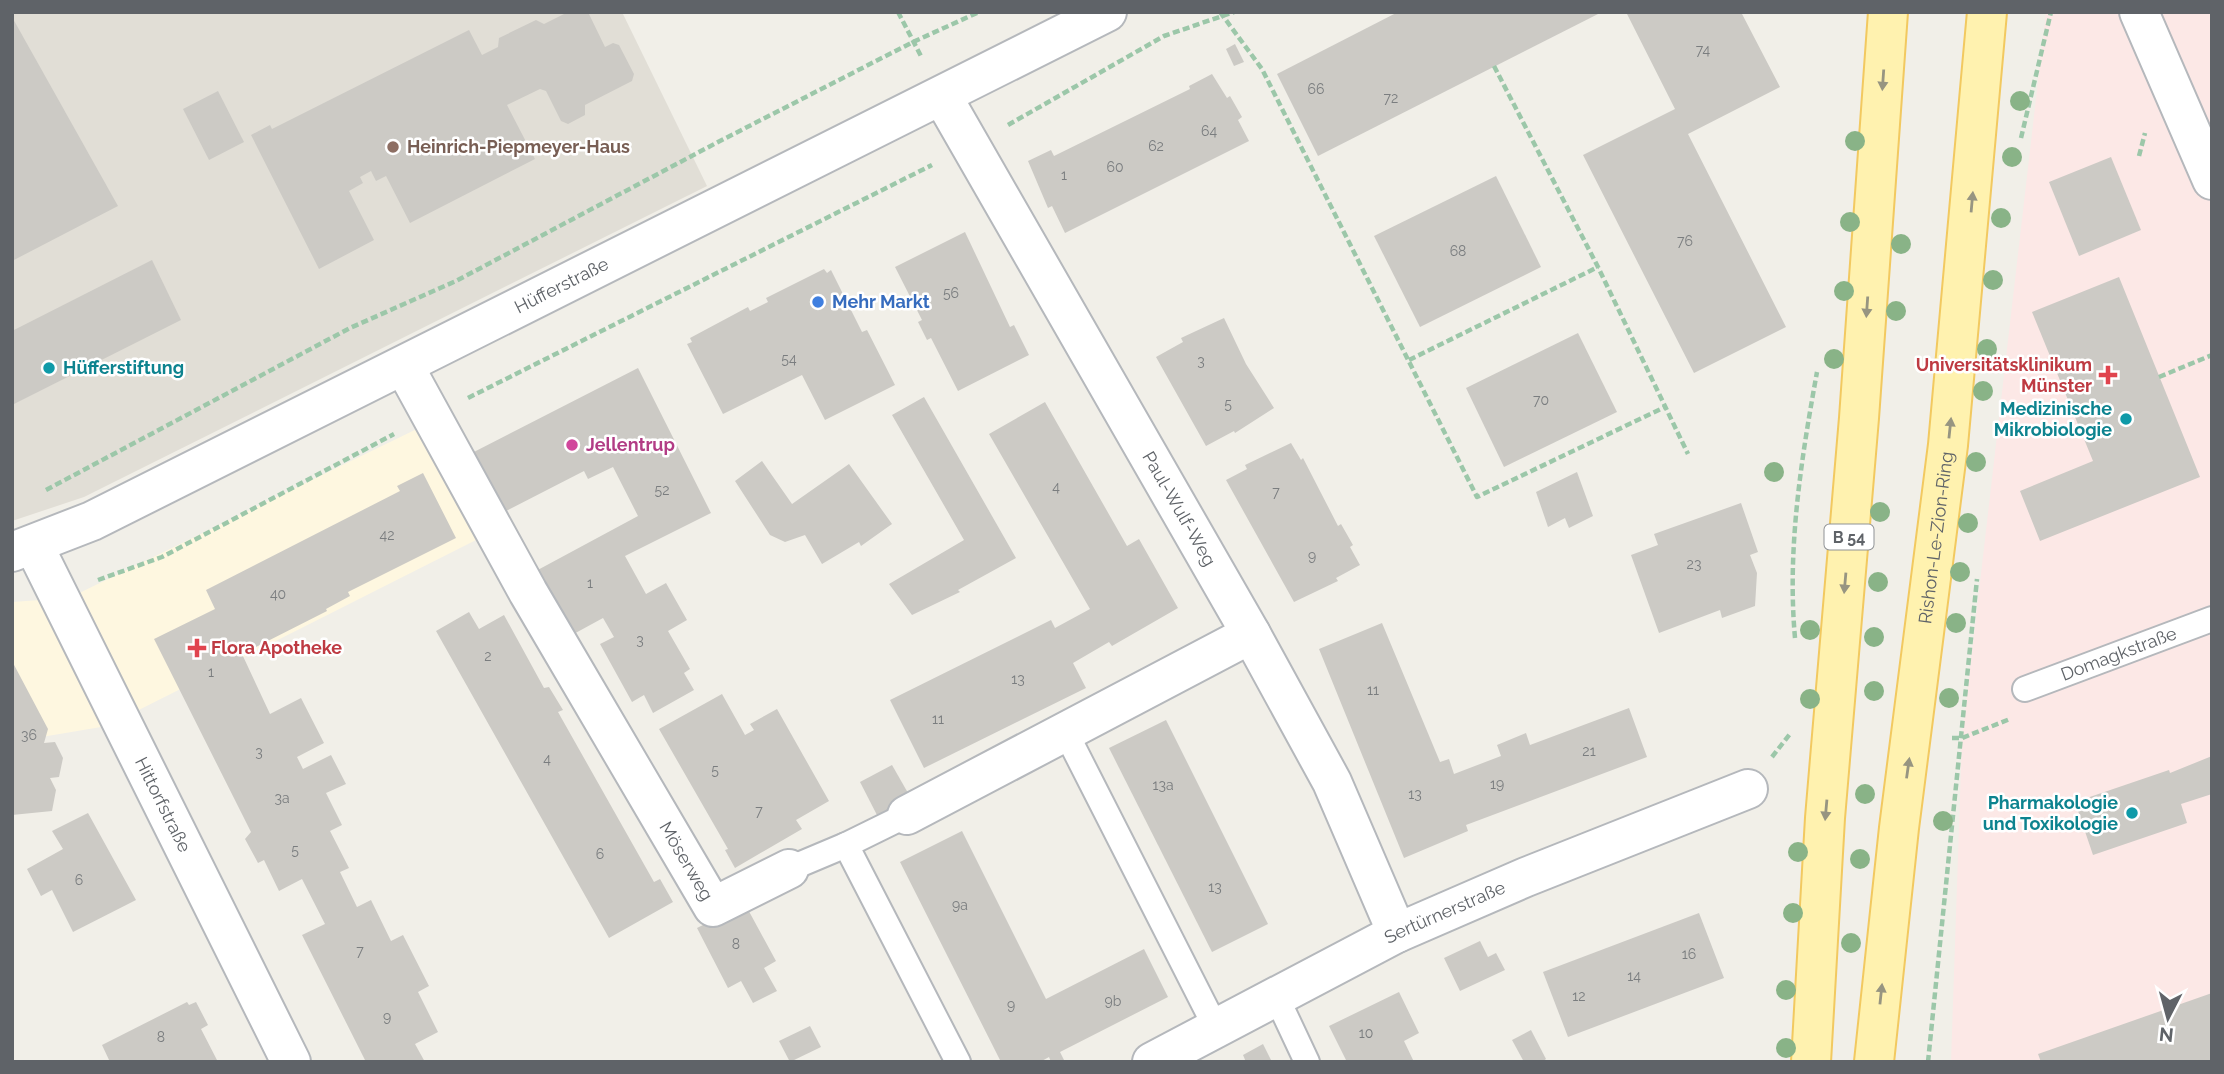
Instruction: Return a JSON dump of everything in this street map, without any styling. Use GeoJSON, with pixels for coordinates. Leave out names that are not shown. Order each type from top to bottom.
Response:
{"type":"FeatureCollection","features":[{"type":"Feature","properties":{"kind":"main road","name":"B 54"},"geometry":{"type":"LineString","coordinates":[[1811,1062],[1825,818],[1859,418],[1888,12]]}},
{"type":"Feature","properties":{"kind":"main road","name":"Rishon-Le-Zion-Ring"},"geometry":{"type":"LineString","coordinates":[[1874,1062],[1899,828],[1948,445],[1987,12]]}},
{"type":"Feature","properties":{"kind":"street","name":"Hüfferstraße"},"geometry":{"type":"LineString","coordinates":[[23,549],[92,521],[1107,12]]}},
{"type":"Feature","properties":{"kind":"street"},"geometry":{"type":"LineString","coordinates":[[2139,12],[2212,180]]}},
{"type":"Feature","properties":{"kind":"street","name":"Paul-Wulf-Weg"},"geometry":{"type":"LineString","coordinates":[[942,96],[1251,634],[1332,782],[1396,933]]}},
{"type":"Feature","properties":{"kind":"street","name":"Möserweg"},"geometry":{"type":"LineString","coordinates":[[404,366],[527,592],[713,907],[789,869]]}},
{"type":"Feature","properties":{"kind":"street","name":"Hittorfstraße"},"geometry":{"type":"LineString","coordinates":[[23,549],[58,594],[291,1062]]}},
{"type":"Feature","properties":{"kind":"street","name":"Möserweg"},"geometry":{"type":"LineString","coordinates":[[907,815],[1251,634]]}},
{"type":"Feature","properties":{"kind":"street","name":"Sertürnerstraße"},"geometry":{"type":"LineString","coordinates":[[1152,1062],[1396,933],[1526,877],[1748,789]]}},
{"type":"Feature","properties":{"kind":"lane","name":"Domagkstraße"},"geometry":{"type":"LineString","coordinates":[[2025,689],[2212,619]]}},
{"type":"Feature","properties":{"kind":"lane"},"geometry":{"type":"LineString","coordinates":[[1065,731],[1216,1028]]}},
{"type":"Feature","properties":{"kind":"lane","name":"Möserweg"},"geometry":{"type":"LineString","coordinates":[[789,869],[907,815]]}},
{"type":"Feature","properties":{"kind":"lane"},"geometry":{"type":"LineString","coordinates":[[846,845],[958,1062]]}},
{"type":"Feature","properties":{"kind":"lane"},"geometry":{"type":"LineString","coordinates":[[1276,996],[1307,1062]]}},
{"type":"Feature","properties":{"kind":"path"},"geometry":{"type":"LineString","coordinates":[[898,12],[942,96]]}},
{"type":"Feature","properties":{"kind":"path"},"geometry":{"type":"LineString","coordinates":[[38,494],[88,470],[338,334],[456,281],[913,42],[979,12]]}},
{"type":"Feature","properties":{"kind":"path"},"geometry":{"type":"LineString","coordinates":[[58,594],[162,557],[431,415],[517,375],[971,146],[1164,36],[1221,14],[1234,12]]}},
{"type":"Feature","properties":{"kind":"path"},"geometry":{"type":"LineString","coordinates":[[1221,14],[1262,69],[1477,497],[1665,407]]}},
{"type":"Feature","properties":{"kind":"path"},"geometry":{"type":"LineString","coordinates":[[1494,66],[1598,267],[1688,454]]}},
{"type":"Feature","properties":{"kind":"path"},"geometry":{"type":"LineString","coordinates":[[1409,360],[1598,267]]}},
{"type":"Feature","properties":{"kind":"path"},"geometry":{"type":"LineString","coordinates":[[2159,377],[2212,355]]}},
{"type":"Feature","properties":{"kind":"path"},"geometry":{"type":"LineString","coordinates":[[1912,741],[1962,738],[2021,714]]}},
{"type":"Feature","properties":{"kind":"shaded area"},"geometry":{"type":"Polygon","coordinates":[[[12,12],[622,12],[707,186],[84,497],[12,521],[12,12]]]}},
{"type":"Feature","properties":{"kind":"shaded area","name":"Universitätsklinikum Münster"},"geometry":{"type":"Polygon","coordinates":[[[2046,12],[2212,12],[2212,1062],[1951,1062],[1962,738],[2046,12]]]}},
{"type":"Feature","properties":{"kind":"shaded area"},"geometry":{"type":"Polygon","coordinates":[[[423,426],[478,539],[107,726],[12,742],[12,602],[69,598],[423,426]]]}},
{"type":"Feature","properties":{"kind":"building","name":"Heinrich-Piepmeyer-Haus"},"geometry":{"type":"Polygon","coordinates":[[[568,12],[588,12],[605,47],[613,43],[619,45],[634,74],[632,81],[585,105],[585,115],[568,124],[561,121],[546,91],[540,89],[507,105],[535,159],[410,223],[386,176],[376,181],[371,171],[360,177],[363,183],[349,191],[374,240],[319,269],[251,135],[270,125],[272,129],[469,30],[482,55],[498,47],[499,38],[536,20],[544,24],[568,12]]]}},
{"type":"Feature","properties":{"kind":"building"},"geometry":{"type":"Polygon","coordinates":[[[1398,12],[1602,12],[1318,156],[1277,74],[1398,12]]]}},
{"type":"Feature","properties":{"kind":"building"},"geometry":{"type":"Polygon","coordinates":[[[1626,12],[1741,12],[1780,87],[1688,134],[1786,327],[1694,373],[1583,155],[1675,109],[1626,12]]]}},
{"type":"Feature","properties":{"kind":"building"},"geometry":{"type":"Polygon","coordinates":[[[12,17],[118,206],[12,261],[12,17]]]}},
{"type":"Feature","properties":{"kind":"building"},"geometry":{"type":"Polygon","coordinates":[[[1235,44],[1244,62],[1234,66],[1226,49],[1235,44]]]}},
{"type":"Feature","properties":{"kind":"building"},"geometry":{"type":"Polygon","coordinates":[[[1212,74],[1227,98],[1230,96],[1242,117],[1238,120],[1249,141],[1065,233],[1052,206],[1048,208],[1028,161],[1051,150],[1054,156],[1190,89],[1189,86],[1212,74]]]}},
{"type":"Feature","properties":{"kind":"building"},"geometry":{"type":"Polygon","coordinates":[[[218,91],[244,142],[209,160],[183,109],[218,91]]]}},
{"type":"Feature","properties":{"kind":"building"},"geometry":{"type":"Polygon","coordinates":[[[2111,157],[2141,230],[2079,256],[2049,182],[2111,157]]]}},
{"type":"Feature","properties":{"kind":"building"},"geometry":{"type":"Polygon","coordinates":[[[1496,176],[1541,267],[1420,327],[1374,236],[1496,176]]]}},
{"type":"Feature","properties":{"kind":"building"},"geometry":{"type":"Polygon","coordinates":[[[965,232],[1010,327],[1014,325],[1029,355],[958,391],[931,338],[927,340],[918,322],[922,320],[895,267],[965,232]]]}},
{"type":"Feature","properties":{"kind":"building","name":"Hüfferstiftung"},"geometry":{"type":"Polygon","coordinates":[[[152,260],[181,320],[12,405],[12,331],[152,260]]]}},
{"type":"Feature","properties":{"kind":"building"},"geometry":{"type":"Polygon","coordinates":[[[824,269],[827,273],[831,270],[862,332],[867,330],[895,385],[825,420],[802,375],[723,414],[687,344],[692,342],[690,338],[748,307],[750,311],[768,302],[766,298],[824,269]]]}},
{"type":"Feature","properties":{"kind":"building","name":"Medizinische Mikrobiologie"},"geometry":{"type":"Polygon","coordinates":[[[2119,277],[2200,477],[2040,541],[2020,491],[2093,461],[2032,312],[2119,277]]]}},
{"type":"Feature","properties":{"kind":"building"},"geometry":{"type":"Polygon","coordinates":[[[1224,318],[1246,364],[1274,408],[1235,433],[1234,431],[1206,446],[1156,357],[1183,342],[1181,338],[1224,318]]]}},
{"type":"Feature","properties":{"kind":"building"},"geometry":{"type":"Polygon","coordinates":[[[1578,333],[1617,412],[1504,467],[1466,388],[1578,333]]]}},
{"type":"Feature","properties":{"kind":"building"},"geometry":{"type":"Polygon","coordinates":[[[638,368],[711,513],[625,556],[646,594],[666,583],[687,620],[668,631],[690,669],[684,673],[694,690],[653,713],[644,695],[632,702],[600,644],[614,637],[603,618],[570,636],[534,572],[638,516],[613,467],[588,479],[584,471],[500,514],[470,454],[638,368]]]}},
{"type":"Feature","properties":{"kind":"building"},"geometry":{"type":"Polygon","coordinates":[[[924,397],[1016,558],[958,590],[960,592],[912,615],[889,584],[964,540],[892,415],[924,397]]]}},
{"type":"Feature","properties":{"kind":"building"},"geometry":{"type":"Polygon","coordinates":[[[1045,402],[1127,546],[1139,539],[1178,608],[1112,646],[1109,642],[1073,663],[1086,688],[924,768],[890,700],[1051,620],[1055,628],[1090,609],[989,434],[1045,402]]]}},
{"type":"Feature","properties":{"kind":"building"},"geometry":{"type":"Polygon","coordinates":[[[1291,443],[1301,460],[1303,458],[1338,526],[1341,524],[1353,545],[1350,547],[1360,565],[1336,578],[1338,581],[1294,602],[1226,480],[1247,469],[1245,465],[1291,443]]]}},
{"type":"Feature","properties":{"kind":"building"},"geometry":{"type":"Polygon","coordinates":[[[762,461],[792,504],[849,464],[892,524],[861,546],[859,542],[822,564],[805,535],[785,542],[770,535],[735,481],[762,461]]]}},
{"type":"Feature","properties":{"kind":"building"},"geometry":{"type":"Polygon","coordinates":[[[1577,472],[1593,516],[1569,528],[1565,518],[1548,527],[1536,492],[1577,472]]]}},
{"type":"Feature","properties":{"kind":"building"},"geometry":{"type":"Polygon","coordinates":[[[423,473],[456,538],[348,592],[350,596],[326,609],[327,611],[242,654],[270,714],[301,698],[324,743],[297,757],[303,769],[331,755],[346,784],[326,793],[342,825],[330,831],[349,868],[340,872],[357,907],[371,900],[391,941],[403,935],[429,986],[418,992],[438,1032],[415,1044],[425,1062],[366,1062],[302,935],[325,924],[302,879],[279,891],[264,860],[258,863],[245,839],[251,832],[154,639],[215,609],[206,590],[400,491],[397,486],[423,473]]]}},
{"type":"Feature","properties":{"kind":"building"},"geometry":{"type":"Polygon","coordinates":[[[1741,503],[1758,552],[1750,555],[1757,573],[1755,606],[1722,618],[1720,610],[1659,633],[1631,555],[1658,545],[1654,534],[1741,503]]]}},
{"type":"Feature","properties":{"kind":"building"},"geometry":{"type":"Polygon","coordinates":[[[469,612],[479,629],[504,615],[544,688],[549,687],[563,710],[558,712],[654,882],[660,879],[673,902],[609,938],[436,631],[469,612]]]}},
{"type":"Feature","properties":{"kind":"building"},"geometry":{"type":"Polygon","coordinates":[[[1382,623],[1440,762],[1449,759],[1454,774],[1501,756],[1497,745],[1526,733],[1530,745],[1629,708],[1647,757],[1466,825],[1468,831],[1404,858],[1319,649],[1382,623]]]}},
{"type":"Feature","properties":{"kind":"building"},"geometry":{"type":"Polygon","coordinates":[[[12,661],[48,729],[44,743],[55,742],[63,758],[59,777],[50,778],[56,790],[52,811],[12,815],[12,661]]]}},
{"type":"Feature","properties":{"kind":"building"},"geometry":{"type":"Polygon","coordinates":[[[722,694],[745,735],[754,730],[750,724],[777,709],[829,801],[796,820],[802,829],[735,868],[725,850],[728,849],[659,729],[722,694]]]}},
{"type":"Feature","properties":{"kind":"building"},"geometry":{"type":"Polygon","coordinates":[[[1166,720],[1268,924],[1212,952],[1109,748],[1166,720]]]}},
{"type":"Feature","properties":{"kind":"building","name":"Pharmakologie und Toxikologie"},"geometry":{"type":"Polygon","coordinates":[[[2212,756],[2212,794],[2181,804],[2187,823],[2093,855],[2075,802],[2169,770],[2170,773],[2212,756]]]}},
{"type":"Feature","properties":{"kind":"building"},"geometry":{"type":"Polygon","coordinates":[[[892,765],[912,800],[878,817],[860,782],[892,765]]]}},
{"type":"Feature","properties":{"kind":"building"},"geometry":{"type":"Polygon","coordinates":[[[88,813],[136,900],[73,932],[52,890],[41,896],[27,869],[63,849],[52,831],[88,813]]]}},
{"type":"Feature","properties":{"kind":"building"},"geometry":{"type":"Polygon","coordinates":[[[962,831],[1046,999],[1144,949],[1168,997],[1060,1052],[1064,1060],[1060,1062],[1051,1062],[1049,1057],[1040,1062],[1001,1062],[900,862],[962,831]]]}},
{"type":"Feature","properties":{"kind":"building"},"geometry":{"type":"Polygon","coordinates":[[[745,904],[776,961],[764,968],[777,991],[753,1003],[741,981],[728,988],[697,928],[745,904]]]}},
{"type":"Feature","properties":{"kind":"building"},"geometry":{"type":"Polygon","coordinates":[[[1699,913],[1724,978],[1568,1037],[1543,972],[1699,913]]]}},
{"type":"Feature","properties":{"kind":"building"},"geometry":{"type":"Polygon","coordinates":[[[1480,941],[1488,957],[1496,953],[1505,970],[1460,991],[1444,958],[1480,941]]]}},
{"type":"Feature","properties":{"kind":"building"},"geometry":{"type":"Polygon","coordinates":[[[1399,992],[1419,1033],[1404,1041],[1414,1062],[1347,1062],[1329,1026],[1399,992]]]}},
{"type":"Feature","properties":{"kind":"building"},"geometry":{"type":"Polygon","coordinates":[[[2212,993],[2212,1062],[2041,1062],[2038,1054],[2212,993]]]}},
{"type":"Feature","properties":{"kind":"building"},"geometry":{"type":"Polygon","coordinates":[[[187,1002],[189,1005],[196,1002],[208,1025],[201,1029],[218,1062],[110,1062],[102,1045],[187,1002]]]}},
{"type":"Feature","properties":{"kind":"building"},"geometry":{"type":"Polygon","coordinates":[[[810,1026],[821,1047],[790,1062],[779,1041],[810,1026]]]}},
{"type":"Feature","properties":{"kind":"building"},"geometry":{"type":"Polygon","coordinates":[[[1531,1030],[1546,1059],[1542,1062],[1524,1062],[1512,1040],[1531,1030]]]}},
{"type":"Feature","properties":{"kind":"building"},"geometry":{"type":"Polygon","coordinates":[[[1263,1044],[1272,1062],[1246,1062],[1243,1055],[1263,1044]]]}},
{"type":"Feature","properties":{"kind":"place","name":"Heinrich-Piepmeyer-Haus"},"geometry":{"type":"Point","coordinates":[393,147]}},
{"type":"Feature","properties":{"kind":"place","name":"Mehr Markt"},"geometry":{"type":"Point","coordinates":[818,302]}},
{"type":"Feature","properties":{"kind":"place","name":"Hüfferstiftung"},"geometry":{"type":"Point","coordinates":[49,368]}},
{"type":"Feature","properties":{"kind":"place","name":"Universitätsklinikum Münster"},"geometry":{"type":"Point","coordinates":[2108,375]}},
{"type":"Feature","properties":{"kind":"place","name":"Medizinische Mikrobiologie"},"geometry":{"type":"Point","coordinates":[2126,419]}},
{"type":"Feature","properties":{"kind":"place","name":"Jellentrup"},"geometry":{"type":"Point","coordinates":[572,445]}},
{"type":"Feature","properties":{"kind":"place","name":"Flora Apotheke"},"geometry":{"type":"Point","coordinates":[197,648]}},
{"type":"Feature","properties":{"kind":"place","name":"Pharmakologie und Toxikologie"},"geometry":{"type":"Point","coordinates":[2132,813]}}]}
